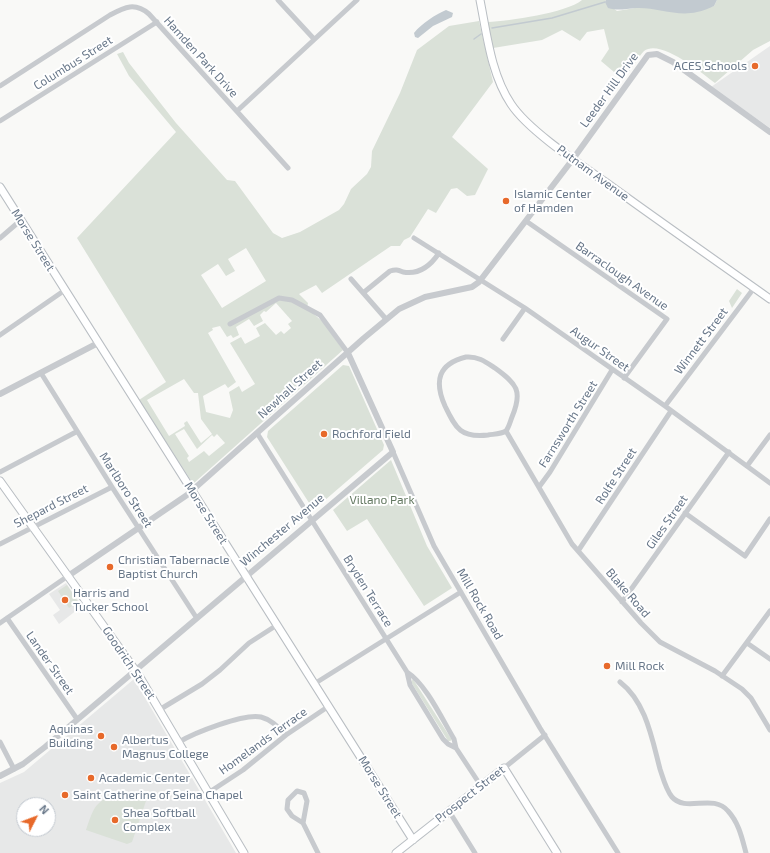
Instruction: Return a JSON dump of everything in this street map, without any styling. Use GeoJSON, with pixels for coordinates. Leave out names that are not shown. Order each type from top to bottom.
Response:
{"type":"FeatureCollection","features":[{"type":"Feature","properties":{"kind":"main road","name":"Putnam Avenue"},"geometry":{"type":"LineString","coordinates":[[480,0],[493,63],[499,83],[511,105],[527,122],[573,159],[770,299]]}},
{"type":"Feature","properties":{"kind":"main road","name":"Morse Street"},"geometry":{"type":"LineString","coordinates":[[0,187],[413,840]]}},
{"type":"Feature","properties":{"kind":"main road","name":"Goodrich Street"},"geometry":{"type":"LineString","coordinates":[[0,481],[135,669],[244,853]]}},
{"type":"Feature","properties":{"kind":"main road","name":"Prospect Street"},"geometry":{"type":"LineString","coordinates":[[396,853],[504,768]]}},
{"type":"Feature","properties":{"kind":"main road"},"geometry":{"type":"LineString","coordinates":[[504,768],[557,853]]}},
{"type":"Feature","properties":{"kind":"street"},"geometry":{"type":"LineString","coordinates":[[278,0],[314,39]]}},
{"type":"Feature","properties":{"kind":"street","name":"Hamden Park Drive"},"geometry":{"type":"LineString","coordinates":[[0,86],[124,8],[138,6],[157,22],[237,111],[357,0]]}},
{"type":"Feature","properties":{"kind":"street","name":"Columbus Street"},"geometry":{"type":"LineString","coordinates":[[0,121],[157,22]]}},
{"type":"Feature","properties":{"kind":"street","name":"Leeder Hill Drive"},"geometry":{"type":"LineString","coordinates":[[573,159],[644,59],[652,54],[661,56],[673,62],[770,132]]}},
{"type":"Feature","properties":{"kind":"street"},"geometry":{"type":"LineString","coordinates":[[237,111],[288,168]]}},
{"type":"Feature","properties":{"kind":"street","name":"Newhall Street"},"geometry":{"type":"LineString","coordinates":[[0,623],[192,491],[386,319],[403,306],[415,300],[472,287],[482,279],[573,159]]}},
{"type":"Feature","properties":{"kind":"street"},"geometry":{"type":"LineString","coordinates":[[0,238],[21,220]]}},
{"type":"Feature","properties":{"kind":"street","name":"Barraclough Avenue"},"geometry":{"type":"LineString","coordinates":[[526,221],[667,319],[624,378]]}},
{"type":"Feature","properties":{"kind":"street","name":"Augur Street"},"geometry":{"type":"LineString","coordinates":[[414,238],[482,279],[525,308],[665,406],[770,483]]}},
{"type":"Feature","properties":{"kind":"street"},"geometry":{"type":"LineString","coordinates":[[364,293],[394,269],[406,272],[428,267],[439,253]]}},
{"type":"Feature","properties":{"kind":"street"},"geometry":{"type":"LineString","coordinates":[[351,279],[386,319]]}},
{"type":"Feature","properties":{"kind":"street","name":"Winnett Street"},"geometry":{"type":"LineString","coordinates":[[665,406],[754,288]]}},
{"type":"Feature","properties":{"kind":"street"},"geometry":{"type":"LineString","coordinates":[[0,335],[65,290]]}},
{"type":"Feature","properties":{"kind":"street"},"geometry":{"type":"LineString","coordinates":[[230,324],[279,298],[292,300],[320,315],[348,353]]}},
{"type":"Feature","properties":{"kind":"street"},"geometry":{"type":"LineString","coordinates":[[503,339],[525,308]]}},
{"type":"Feature","properties":{"kind":"street"},"geometry":{"type":"LineString","coordinates":[[0,394],[98,343]]}},
{"type":"Feature","properties":{"kind":"street","name":"Mill Rock Road"},"geometry":{"type":"LineString","coordinates":[[348,353],[434,546],[545,735],[618,853]]}},
{"type":"Feature","properties":{"kind":"street"},"geometry":{"type":"LineString","coordinates":[[476,357],[510,379],[516,387],[518,398],[506,431],[473,436],[457,429],[439,390],[439,382],[445,368],[462,358],[476,357]]}},
{"type":"Feature","properties":{"kind":"street","name":"Farnsworth Street"},"geometry":{"type":"LineString","coordinates":[[539,486],[543,484],[612,370]]}},
{"type":"Feature","properties":{"kind":"street","name":"Marlboro Street"},"geometry":{"type":"LineString","coordinates":[[41,373],[76,432],[196,618]]}},
{"type":"Feature","properties":{"kind":"street","name":"Rolfe Street"},"geometry":{"type":"LineString","coordinates":[[578,551],[671,411]]}},
{"type":"Feature","properties":{"kind":"street","name":"Blake Road"},"geometry":{"type":"LineString","coordinates":[[506,431],[578,551],[622,602],[657,639],[722,676],[748,694],[770,730]]}},
{"type":"Feature","properties":{"kind":"street"},"geometry":{"type":"LineString","coordinates":[[0,472],[76,432]]}},
{"type":"Feature","properties":{"kind":"street","name":"Bryden Terrace"},"geometry":{"type":"LineString","coordinates":[[257,433],[407,672],[416,679],[424,690],[454,739],[456,748],[481,786]]}},
{"type":"Feature","properties":{"kind":"street"},"geometry":{"type":"LineString","coordinates":[[747,466],[770,436]]}},
{"type":"Feature","properties":{"kind":"street","name":"Winchester Avenue"},"geometry":{"type":"LineString","coordinates":[[0,776],[14,769],[36,754],[245,575],[393,452]]}},
{"type":"Feature","properties":{"kind":"street","name":"Giles Street"},"geometry":{"type":"LineString","coordinates":[[622,602],[728,452]]}},
{"type":"Feature","properties":{"kind":"street","name":"Shepard Street"},"geometry":{"type":"LineString","coordinates":[[0,544],[112,487]]}},
{"type":"Feature","properties":{"kind":"street"},"geometry":{"type":"LineString","coordinates":[[685,513],[745,556],[770,519]]}},
{"type":"Feature","properties":{"kind":"street"},"geometry":{"type":"LineString","coordinates":[[314,684],[461,592]]}},
{"type":"Feature","properties":{"kind":"street"},"geometry":{"type":"LineString","coordinates":[[722,676],[770,611]]}},
{"type":"Feature","properties":{"kind":"street","name":"Lander Street"},"geometry":{"type":"LineString","coordinates":[[7,618],[78,719]]}},
{"type":"Feature","properties":{"kind":"street"},"geometry":{"type":"LineString","coordinates":[[159,710],[202,684],[220,670],[249,643],[277,625]]}},
{"type":"Feature","properties":{"kind":"street"},"geometry":{"type":"LineString","coordinates":[[747,643],[770,659]]}},
{"type":"Feature","properties":{"kind":"street","name":"Bryden Terrace"},"geometry":{"type":"LineString","coordinates":[[407,672],[410,686],[443,739],[448,744],[456,748]]}},
{"type":"Feature","properties":{"kind":"street"},"geometry":{"type":"LineString","coordinates":[[620,682],[627,688],[650,726],[662,775],[670,794],[680,802],[689,804],[710,802],[718,804],[728,810],[740,832],[746,853]]}},
{"type":"Feature","properties":{"kind":"street","name":"Homelands Terrace"},"geometry":{"type":"LineString","coordinates":[[208,792],[243,770],[286,735],[329,706]]}},
{"type":"Feature","properties":{"kind":"street"},"geometry":{"type":"LineString","coordinates":[[179,742],[232,721],[251,717],[258,717],[270,721],[286,735]]}},
{"type":"Feature","properties":{"kind":"street","name":"Prospect Street"},"geometry":{"type":"LineString","coordinates":[[504,768],[545,735]]}},
{"type":"Feature","properties":{"kind":"street"},"geometry":{"type":"LineString","coordinates":[[0,742],[14,769]]}},
{"type":"Feature","properties":{"kind":"street"},"geometry":{"type":"LineString","coordinates":[[303,824],[306,799],[304,793],[299,791],[290,797],[287,809],[292,816],[303,824],[318,853]]}},
{"type":"Feature","properties":{"kind":"street"},"geometry":{"type":"LineString","coordinates":[[449,811],[475,853]]}},
{"type":"Feature","properties":{"kind":"shaded area"},"geometry":{"type":"Polygon","coordinates":[[[606,0],[717,0],[714,6],[697,12],[674,13],[644,8],[622,10],[612,9],[608,8],[605,2],[606,0]]]}},
{"type":"Feature","properties":{"kind":"shaded area"},"geometry":{"type":"Polygon","coordinates":[[[446,10],[453,13],[452,17],[433,26],[418,38],[415,37],[414,33],[421,26],[446,10]]]}},
{"type":"Feature","properties":{"kind":"shaded area","name":"ACES Schools"},"geometry":{"type":"Polygon","coordinates":[[[770,46],[770,128],[711,87],[770,46]]]}},
{"type":"Feature","properties":{"kind":"shaded area","name":"Harris and Tucker School"},"geometry":{"type":"Polygon","coordinates":[[[66,583],[82,606],[59,624],[53,615],[60,610],[49,594],[66,583]]]}},
{"type":"Feature","properties":{"kind":"shaded area","name":"Albertus Magnus College"},"geometry":{"type":"Polygon","coordinates":[[[134,679],[236,853],[0,853],[0,783],[24,772],[134,679]]]}},
{"type":"Feature","properties":{"kind":"green space"},"geometry":{"type":"Polygon","coordinates":[[[582,0],[606,0],[605,2],[617,11],[635,8],[656,8],[676,12],[714,6],[717,0],[770,0],[770,41],[753,50],[715,83],[681,58],[660,49],[651,48],[644,51],[627,74],[621,69],[614,72],[601,61],[609,49],[604,29],[587,32],[580,41],[562,30],[542,40],[493,48],[488,22],[523,18],[564,9],[582,0]]]}},
{"type":"Feature","properties":{"kind":"green space"},"geometry":{"type":"Polygon","coordinates":[[[479,21],[493,82],[452,137],[488,169],[475,195],[467,196],[457,188],[451,189],[436,213],[428,209],[410,237],[404,240],[400,246],[391,246],[322,293],[316,285],[299,294],[308,303],[307,308],[323,322],[343,350],[194,483],[192,482],[139,400],[166,382],[77,238],[176,132],[129,76],[117,54],[123,52],[129,63],[176,123],[227,180],[235,181],[273,233],[282,238],[300,232],[339,210],[344,204],[351,189],[367,174],[371,167],[372,151],[400,93],[417,50],[449,26],[479,21]],[[246,248],[228,259],[235,271],[226,276],[218,264],[201,275],[222,308],[266,281],[246,248]],[[276,303],[266,312],[264,311],[260,315],[263,321],[254,326],[249,319],[236,327],[239,335],[233,338],[231,335],[227,337],[220,326],[212,328],[213,330],[208,333],[236,382],[228,388],[225,384],[203,396],[206,412],[230,418],[233,410],[229,392],[239,386],[242,392],[255,384],[230,343],[241,337],[245,344],[260,336],[256,328],[265,323],[276,335],[281,331],[284,334],[291,328],[288,324],[292,321],[276,303]],[[184,379],[147,400],[169,436],[185,426],[184,423],[187,421],[201,443],[212,434],[201,419],[198,393],[194,393],[184,379]],[[184,429],[175,434],[189,456],[187,458],[189,462],[204,451],[209,456],[225,443],[217,434],[214,437],[212,435],[197,449],[184,429]]]}},
{"type":"Feature","properties":{"kind":"green space"},"geometry":{"type":"Polygon","coordinates":[[[737,289],[742,293],[732,308],[729,301],[737,289]]]}},
{"type":"Feature","properties":{"kind":"green space","name":"Rochford Field"},"geometry":{"type":"Polygon","coordinates":[[[343,365],[349,366],[384,445],[383,450],[317,507],[311,506],[267,437],[268,431],[343,365]]]}},
{"type":"Feature","properties":{"kind":"green space","name":"Villano Park"},"geometry":{"type":"Polygon","coordinates":[[[391,460],[427,546],[452,588],[424,606],[367,519],[347,531],[333,510],[391,460]]]}},
{"type":"Feature","properties":{"kind":"green space"},"geometry":{"type":"Polygon","coordinates":[[[67,585],[78,602],[69,608],[58,591],[67,585]]]}},
{"type":"Feature","properties":{"kind":"green space"},"geometry":{"type":"Polygon","coordinates":[[[413,679],[452,740],[448,741],[411,682],[413,679]]]}},
{"type":"Feature","properties":{"kind":"green space","name":"Shea Softball Complex"},"geometry":{"type":"Polygon","coordinates":[[[124,794],[146,801],[132,842],[127,844],[86,830],[94,809],[102,800],[115,795],[124,794]]]}},
{"type":"Feature","properties":{"kind":"waterway"},"geometry":{"type":"LineString","coordinates":[[492,28],[552,18],[605,2]]}},
{"type":"Feature","properties":{"kind":"waterway"},"geometry":{"type":"LineString","coordinates":[[474,39],[481,34]]}},
{"type":"Feature","properties":{"kind":"place","name":"ACES Schools"},"geometry":{"type":"Point","coordinates":[755,66]}},
{"type":"Feature","properties":{"kind":"place","name":"Islamic Center of Hamden"},"geometry":{"type":"Point","coordinates":[506,201]}},
{"type":"Feature","properties":{"kind":"place","name":"Rochford Field"},"geometry":{"type":"Point","coordinates":[324,434]}},
{"type":"Feature","properties":{"kind":"place","name":"Christian Tabernacle Baptist Church"},"geometry":{"type":"Point","coordinates":[110,567]}},
{"type":"Feature","properties":{"kind":"place","name":"Harris and Tucker School"},"geometry":{"type":"Point","coordinates":[65,600]}},
{"type":"Feature","properties":{"kind":"place","name":"Mill Rock"},"geometry":{"type":"Point","coordinates":[607,666]}},
{"type":"Feature","properties":{"kind":"place","name":"Aquinas Building"},"geometry":{"type":"Point","coordinates":[101,736]}},
{"type":"Feature","properties":{"kind":"place","name":"Albertus Magnus College"},"geometry":{"type":"Point","coordinates":[114,747]}},
{"type":"Feature","properties":{"kind":"place","name":"Academic Center"},"geometry":{"type":"Point","coordinates":[91,778]}},
{"type":"Feature","properties":{"kind":"place","name":"Saint Catherine of Seina Chapel"},"geometry":{"type":"Point","coordinates":[65,795]}},
{"type":"Feature","properties":{"kind":"place","name":"Shea Softball Complex"},"geometry":{"type":"Point","coordinates":[115,820]}}]}
